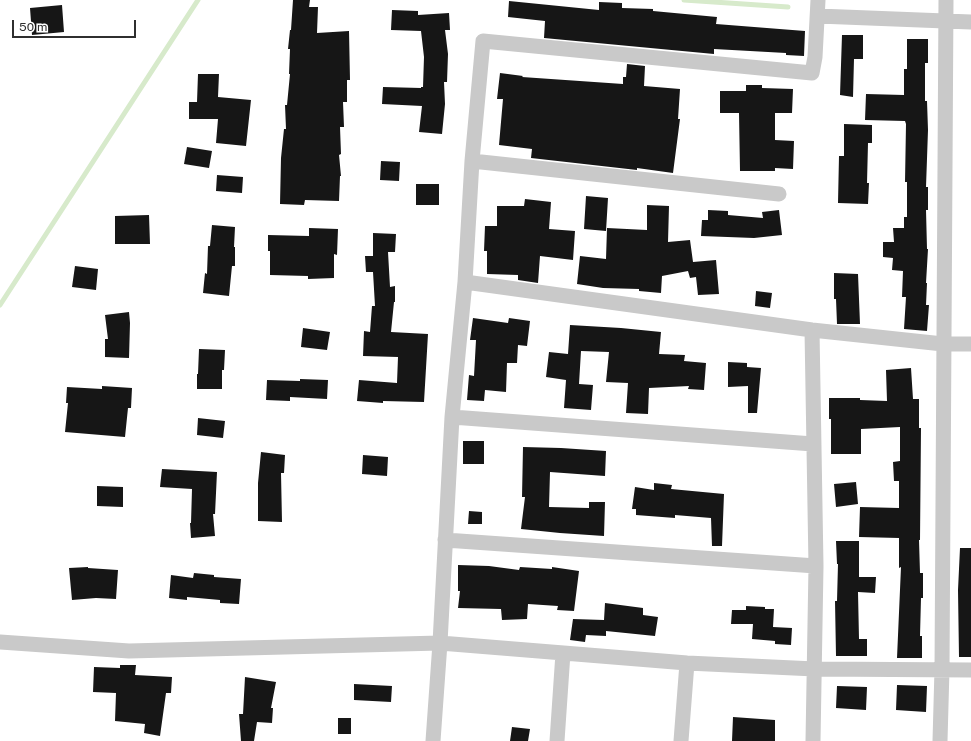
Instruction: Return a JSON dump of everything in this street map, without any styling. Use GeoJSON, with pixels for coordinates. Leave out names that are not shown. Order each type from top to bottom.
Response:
{"type":"FeatureCollection","features":[{"type":"Feature","properties":{"kind":"street"},"geometry":{"type":"LineString","coordinates":[[433,741],[440,643],[452,417],[465,282],[472,161],[483,41],[812,73],[815,57],[818,0]]}},
{"type":"Feature","properties":{"kind":"street"},"geometry":{"type":"LineString","coordinates":[[940,741],[942,669],[946,0]]}},
{"type":"Feature","properties":{"kind":"street"},"geometry":{"type":"LineString","coordinates":[[818,16],[971,22]]}},
{"type":"Feature","properties":{"kind":"street"},"geometry":{"type":"LineString","coordinates":[[472,161],[779,194]]}},
{"type":"Feature","properties":{"kind":"street"},"geometry":{"type":"LineString","coordinates":[[465,282],[812,330],[943,344],[971,344]]}},
{"type":"Feature","properties":{"kind":"street"},"geometry":{"type":"LineString","coordinates":[[812,330],[816,566],[813,741]]}},
{"type":"Feature","properties":{"kind":"street"},"geometry":{"type":"LineString","coordinates":[[452,417],[813,444]]}},
{"type":"Feature","properties":{"kind":"street"},"geometry":{"type":"LineString","coordinates":[[445,540],[816,566]]}},
{"type":"Feature","properties":{"kind":"street"},"geometry":{"type":"LineString","coordinates":[[0,642],[129,651],[440,643],[687,663],[815,668],[971,670]]}},
{"type":"Feature","properties":{"kind":"street"},"geometry":{"type":"LineString","coordinates":[[557,741],[563,653]]}},
{"type":"Feature","properties":{"kind":"street"},"geometry":{"type":"LineString","coordinates":[[681,741],[687,663]]}},
{"type":"Feature","properties":{"kind":"building"},"geometry":{"type":"Polygon","coordinates":[[[293,0],[310,0],[309,7],[318,7],[317,33],[349,31],[350,80],[347,80],[347,102],[343,102],[344,127],[340,127],[341,154],[339,155],[341,176],[339,201],[305,200],[304,205],[280,204],[281,158],[284,129],[286,129],[285,105],[287,105],[290,74],[290,49],[288,49],[293,0]]]}},
{"type":"Feature","properties":{"kind":"building"},"geometry":{"type":"Polygon","coordinates":[[[509,1],[599,10],[599,2],[622,3],[622,8],[653,9],[653,11],[717,17],[716,24],[805,31],[804,56],[786,55],[786,53],[714,49],[714,54],[544,38],[545,21],[508,17],[509,1]]]}},
{"type":"Feature","properties":{"kind":"building"},"geometry":{"type":"Polygon","coordinates":[[[62,5],[64,32],[32,35],[30,8],[62,5]]]}},
{"type":"Feature","properties":{"kind":"building"},"geometry":{"type":"Polygon","coordinates":[[[392,10],[418,11],[418,15],[449,13],[450,30],[445,30],[448,54],[447,82],[444,82],[445,104],[442,134],[419,132],[422,106],[382,104],[383,87],[423,87],[424,57],[421,31],[391,30],[392,10]]]}},
{"type":"Feature","properties":{"kind":"building"},"geometry":{"type":"Polygon","coordinates":[[[842,35],[863,35],[863,59],[854,59],[853,97],[840,95],[842,35]]]}},
{"type":"Feature","properties":{"kind":"building"},"geometry":{"type":"Polygon","coordinates":[[[907,39],[928,39],[928,63],[925,63],[925,101],[927,101],[928,130],[926,187],[928,187],[928,210],[926,210],[928,249],[926,305],[929,305],[927,331],[904,329],[906,297],[902,297],[903,271],[892,270],[893,258],[883,257],[883,242],[894,242],[893,228],[904,228],[904,217],[907,217],[907,182],[905,182],[906,124],[905,121],[865,120],[866,94],[904,95],[904,69],[907,69],[907,39]]]}},
{"type":"Feature","properties":{"kind":"building"},"geometry":{"type":"Polygon","coordinates":[[[627,64],[645,66],[644,86],[680,89],[678,119],[680,119],[673,173],[531,158],[532,149],[499,145],[503,99],[497,99],[500,73],[523,76],[522,77],[623,84],[623,77],[626,77],[627,64]]]}},
{"type":"Feature","properties":{"kind":"building"},"geometry":{"type":"Polygon","coordinates":[[[198,74],[219,74],[218,97],[251,100],[246,146],[216,143],[218,119],[189,119],[189,102],[197,102],[198,74]]]}},
{"type":"Feature","properties":{"kind":"building"},"geometry":{"type":"Polygon","coordinates":[[[746,85],[762,85],[762,88],[793,89],[792,113],[775,113],[775,140],[794,141],[793,169],[775,168],[775,171],[740,171],[739,113],[720,113],[720,91],[746,91],[746,85]]]}},
{"type":"Feature","properties":{"kind":"building"},"geometry":{"type":"Polygon","coordinates":[[[844,124],[872,125],[872,143],[868,143],[868,204],[838,203],[839,156],[844,156],[844,124]]]}},
{"type":"Feature","properties":{"kind":"building"},"geometry":{"type":"Polygon","coordinates":[[[187,147],[212,151],[209,168],[184,164],[187,147]]]}},
{"type":"Feature","properties":{"kind":"building"},"geometry":{"type":"Polygon","coordinates":[[[381,161],[400,162],[399,181],[380,180],[381,161]]]}},
{"type":"Feature","properties":{"kind":"building"},"geometry":{"type":"Polygon","coordinates":[[[217,175],[243,177],[242,193],[216,191],[217,175]]]}},
{"type":"Feature","properties":{"kind":"building"},"geometry":{"type":"Polygon","coordinates":[[[416,184],[439,184],[439,205],[416,205],[416,184]]]}},
{"type":"Feature","properties":{"kind":"building"},"geometry":{"type":"Polygon","coordinates":[[[586,196],[608,198],[606,231],[584,229],[586,196]]]}},
{"type":"Feature","properties":{"kind":"building"},"geometry":{"type":"Polygon","coordinates":[[[525,199],[551,202],[549,229],[575,231],[573,260],[540,256],[538,283],[518,280],[518,275],[487,274],[487,251],[484,251],[485,226],[497,226],[497,206],[524,206],[525,199]]]}},
{"type":"Feature","properties":{"kind":"building"},"geometry":{"type":"Polygon","coordinates":[[[647,205],[669,206],[668,242],[690,240],[693,262],[716,260],[719,294],[698,295],[696,277],[690,278],[688,271],[662,276],[661,293],[639,291],[639,289],[603,288],[577,284],[580,256],[606,259],[607,228],[647,230],[647,205]]]}},
{"type":"Feature","properties":{"kind":"building"},"geometry":{"type":"Polygon","coordinates":[[[708,210],[728,211],[728,215],[763,218],[762,212],[779,210],[782,235],[754,238],[701,236],[702,220],[708,220],[708,210]]]}},
{"type":"Feature","properties":{"kind":"building"},"geometry":{"type":"Polygon","coordinates":[[[149,215],[150,244],[115,244],[115,216],[149,215]]]}},
{"type":"Feature","properties":{"kind":"building"},"geometry":{"type":"Polygon","coordinates":[[[212,225],[235,227],[235,266],[232,266],[229,296],[203,293],[205,273],[207,274],[208,246],[210,246],[212,225]]]}},
{"type":"Feature","properties":{"kind":"building"},"geometry":{"type":"Polygon","coordinates":[[[309,228],[338,229],[337,255],[334,254],[334,278],[308,279],[308,276],[270,275],[268,235],[309,236],[309,228]]]}},
{"type":"Feature","properties":{"kind":"building"},"geometry":{"type":"Polygon","coordinates":[[[373,233],[396,234],[395,252],[388,252],[390,287],[395,286],[395,302],[391,332],[428,334],[424,402],[383,401],[383,403],[357,401],[359,380],[397,383],[398,357],[363,356],[364,331],[370,332],[372,306],[375,306],[373,272],[366,272],[365,256],[373,256],[373,233]]]}},
{"type":"Feature","properties":{"kind":"building"},"geometry":{"type":"Polygon","coordinates":[[[75,266],[98,269],[96,290],[72,287],[75,266]]]}},
{"type":"Feature","properties":{"kind":"building"},"geometry":{"type":"Polygon","coordinates":[[[834,273],[858,274],[860,324],[837,324],[836,299],[834,299],[834,273]]]}},
{"type":"Feature","properties":{"kind":"building"},"geometry":{"type":"Polygon","coordinates":[[[756,291],[772,293],[770,308],[755,306],[756,291]]]}},
{"type":"Feature","properties":{"kind":"building"},"geometry":{"type":"Polygon","coordinates":[[[129,312],[129,358],[105,357],[105,339],[108,339],[105,315],[129,312]]]}},
{"type":"Feature","properties":{"kind":"building"},"geometry":{"type":"Polygon","coordinates":[[[473,318],[508,323],[509,318],[530,321],[527,346],[518,345],[517,363],[507,363],[506,392],[485,390],[484,401],[467,400],[469,375],[474,376],[476,340],[470,340],[473,318]]]}},
{"type":"Feature","properties":{"kind":"building"},"geometry":{"type":"Polygon","coordinates":[[[570,325],[661,332],[659,354],[685,355],[684,361],[706,363],[704,390],[688,389],[689,386],[649,388],[648,414],[626,413],[628,383],[606,382],[609,352],[581,351],[579,384],[593,385],[591,410],[564,408],[566,380],[546,377],[549,352],[568,354],[570,325]]]}},
{"type":"Feature","properties":{"kind":"building"},"geometry":{"type":"Polygon","coordinates":[[[303,328],[330,332],[327,350],[301,347],[303,328]]]}},
{"type":"Feature","properties":{"kind":"building"},"geometry":{"type":"Polygon","coordinates":[[[199,349],[225,350],[224,370],[222,370],[222,389],[197,389],[199,349]]]}},
{"type":"Feature","properties":{"kind":"building"},"geometry":{"type":"Polygon","coordinates":[[[728,362],[747,363],[747,367],[761,368],[757,413],[748,413],[748,386],[728,387],[728,362]]]}},
{"type":"Feature","properties":{"kind":"building"},"geometry":{"type":"Polygon","coordinates":[[[911,368],[913,399],[919,399],[919,428],[921,428],[919,540],[920,573],[923,573],[920,636],[922,636],[922,658],[897,658],[901,567],[899,568],[899,538],[859,537],[860,507],[899,508],[899,481],[894,481],[893,462],[900,461],[900,427],[861,429],[861,454],[831,454],[831,419],[829,419],[829,398],[860,398],[860,400],[887,401],[886,370],[911,368]]]}},
{"type":"Feature","properties":{"kind":"building"},"geometry":{"type":"Polygon","coordinates":[[[300,379],[328,380],[327,399],[290,397],[290,401],[266,400],[267,380],[300,381],[300,379]]]}},
{"type":"Feature","properties":{"kind":"building"},"geometry":{"type":"Polygon","coordinates":[[[102,386],[132,388],[131,408],[128,408],[125,437],[65,432],[68,403],[66,403],[67,387],[102,389],[102,386]]]}},
{"type":"Feature","properties":{"kind":"building"},"geometry":{"type":"Polygon","coordinates":[[[198,418],[225,421],[223,438],[197,435],[198,418]]]}},
{"type":"Feature","properties":{"kind":"building"},"geometry":{"type":"Polygon","coordinates":[[[463,441],[484,441],[484,464],[463,464],[463,441]]]}},
{"type":"Feature","properties":{"kind":"building"},"geometry":{"type":"Polygon","coordinates":[[[523,447],[606,451],[605,476],[550,472],[549,507],[589,508],[589,502],[605,502],[604,536],[521,529],[525,497],[522,497],[523,447]]]}},
{"type":"Feature","properties":{"kind":"building"},"geometry":{"type":"Polygon","coordinates":[[[261,452],[285,455],[284,473],[281,473],[282,522],[258,521],[258,483],[261,452]]]}},
{"type":"Feature","properties":{"kind":"building"},"geometry":{"type":"Polygon","coordinates":[[[363,455],[388,457],[387,476],[362,474],[363,455]]]}},
{"type":"Feature","properties":{"kind":"building"},"geometry":{"type":"Polygon","coordinates":[[[162,469],[217,472],[215,514],[213,514],[215,536],[191,538],[190,523],[192,489],[160,487],[162,469]]]}},
{"type":"Feature","properties":{"kind":"building"},"geometry":{"type":"Polygon","coordinates":[[[856,482],[858,504],[836,507],[834,484],[856,482]]]}},
{"type":"Feature","properties":{"kind":"building"},"geometry":{"type":"Polygon","coordinates":[[[654,483],[672,485],[671,489],[724,494],[722,546],[712,546],[711,518],[675,515],[675,518],[636,515],[636,509],[632,509],[635,487],[654,490],[654,483]]]}},
{"type":"Feature","properties":{"kind":"building"},"geometry":{"type":"Polygon","coordinates":[[[97,486],[123,487],[123,507],[97,506],[97,486]]]}},
{"type":"Feature","properties":{"kind":"building"},"geometry":{"type":"Polygon","coordinates":[[[469,511],[482,512],[482,524],[468,524],[469,511]]]}},
{"type":"Feature","properties":{"kind":"building"},"geometry":{"type":"Polygon","coordinates":[[[836,541],[859,541],[859,577],[876,577],[875,593],[858,592],[859,639],[867,639],[867,656],[836,656],[835,601],[837,601],[838,564],[836,541]]]}},
{"type":"Feature","properties":{"kind":"building"},"geometry":{"type":"Polygon","coordinates":[[[960,548],[971,548],[971,657],[959,657],[958,590],[960,548]]]}},
{"type":"Feature","properties":{"kind":"building"},"geometry":{"type":"Polygon","coordinates":[[[458,565],[489,566],[519,570],[520,567],[552,569],[552,567],[579,571],[574,611],[557,610],[558,606],[528,604],[527,619],[502,620],[501,609],[458,608],[460,591],[458,591],[458,565]]]}},
{"type":"Feature","properties":{"kind":"building"},"geometry":{"type":"Polygon","coordinates":[[[88,567],[118,570],[116,599],[96,598],[72,600],[69,568],[88,567]]]}},
{"type":"Feature","properties":{"kind":"building"},"geometry":{"type":"Polygon","coordinates":[[[194,573],[214,575],[214,577],[241,579],[239,604],[220,603],[220,600],[187,597],[187,600],[169,598],[171,575],[193,578],[194,573]]]}},
{"type":"Feature","properties":{"kind":"building"},"geometry":{"type":"Polygon","coordinates":[[[605,603],[643,608],[643,615],[658,617],[655,636],[606,631],[606,636],[586,635],[585,642],[570,640],[573,619],[604,620],[605,603]]]}},
{"type":"Feature","properties":{"kind":"building"},"geometry":{"type":"Polygon","coordinates":[[[746,606],[774,609],[773,627],[792,628],[791,645],[775,644],[775,641],[752,639],[753,624],[731,624],[732,610],[746,610],[746,606]]]}},
{"type":"Feature","properties":{"kind":"building"},"geometry":{"type":"Polygon","coordinates":[[[120,665],[136,665],[135,675],[172,677],[171,693],[166,693],[160,736],[144,733],[145,724],[115,721],[116,693],[93,692],[94,667],[120,668],[120,665]]]}},
{"type":"Feature","properties":{"kind":"building"},"geometry":{"type":"Polygon","coordinates":[[[245,677],[276,682],[271,708],[273,708],[272,723],[257,722],[254,741],[241,741],[239,714],[243,714],[245,677]]]}},
{"type":"Feature","properties":{"kind":"building"},"geometry":{"type":"Polygon","coordinates":[[[354,684],[392,686],[391,702],[354,700],[354,684]]]}},
{"type":"Feature","properties":{"kind":"building"},"geometry":{"type":"Polygon","coordinates":[[[897,685],[927,686],[926,712],[896,710],[897,685]]]}},
{"type":"Feature","properties":{"kind":"building"},"geometry":{"type":"Polygon","coordinates":[[[837,686],[867,687],[866,710],[836,708],[837,686]]]}},
{"type":"Feature","properties":{"kind":"building"},"geometry":{"type":"Polygon","coordinates":[[[733,717],[775,720],[775,741],[732,741],[733,717]]]}},
{"type":"Feature","properties":{"kind":"building"},"geometry":{"type":"Polygon","coordinates":[[[338,718],[351,718],[351,734],[338,734],[338,718]]]}},
{"type":"Feature","properties":{"kind":"building"},"geometry":{"type":"Polygon","coordinates":[[[512,727],[530,729],[528,741],[510,741],[512,727]]]}},
{"type":"Feature","properties":{"kind":"waterway"},"geometry":{"type":"LineString","coordinates":[[0,305],[198,0]]}},
{"type":"Feature","properties":{"kind":"waterway"},"geometry":{"type":"LineString","coordinates":[[684,0],[788,7]]}}]}
